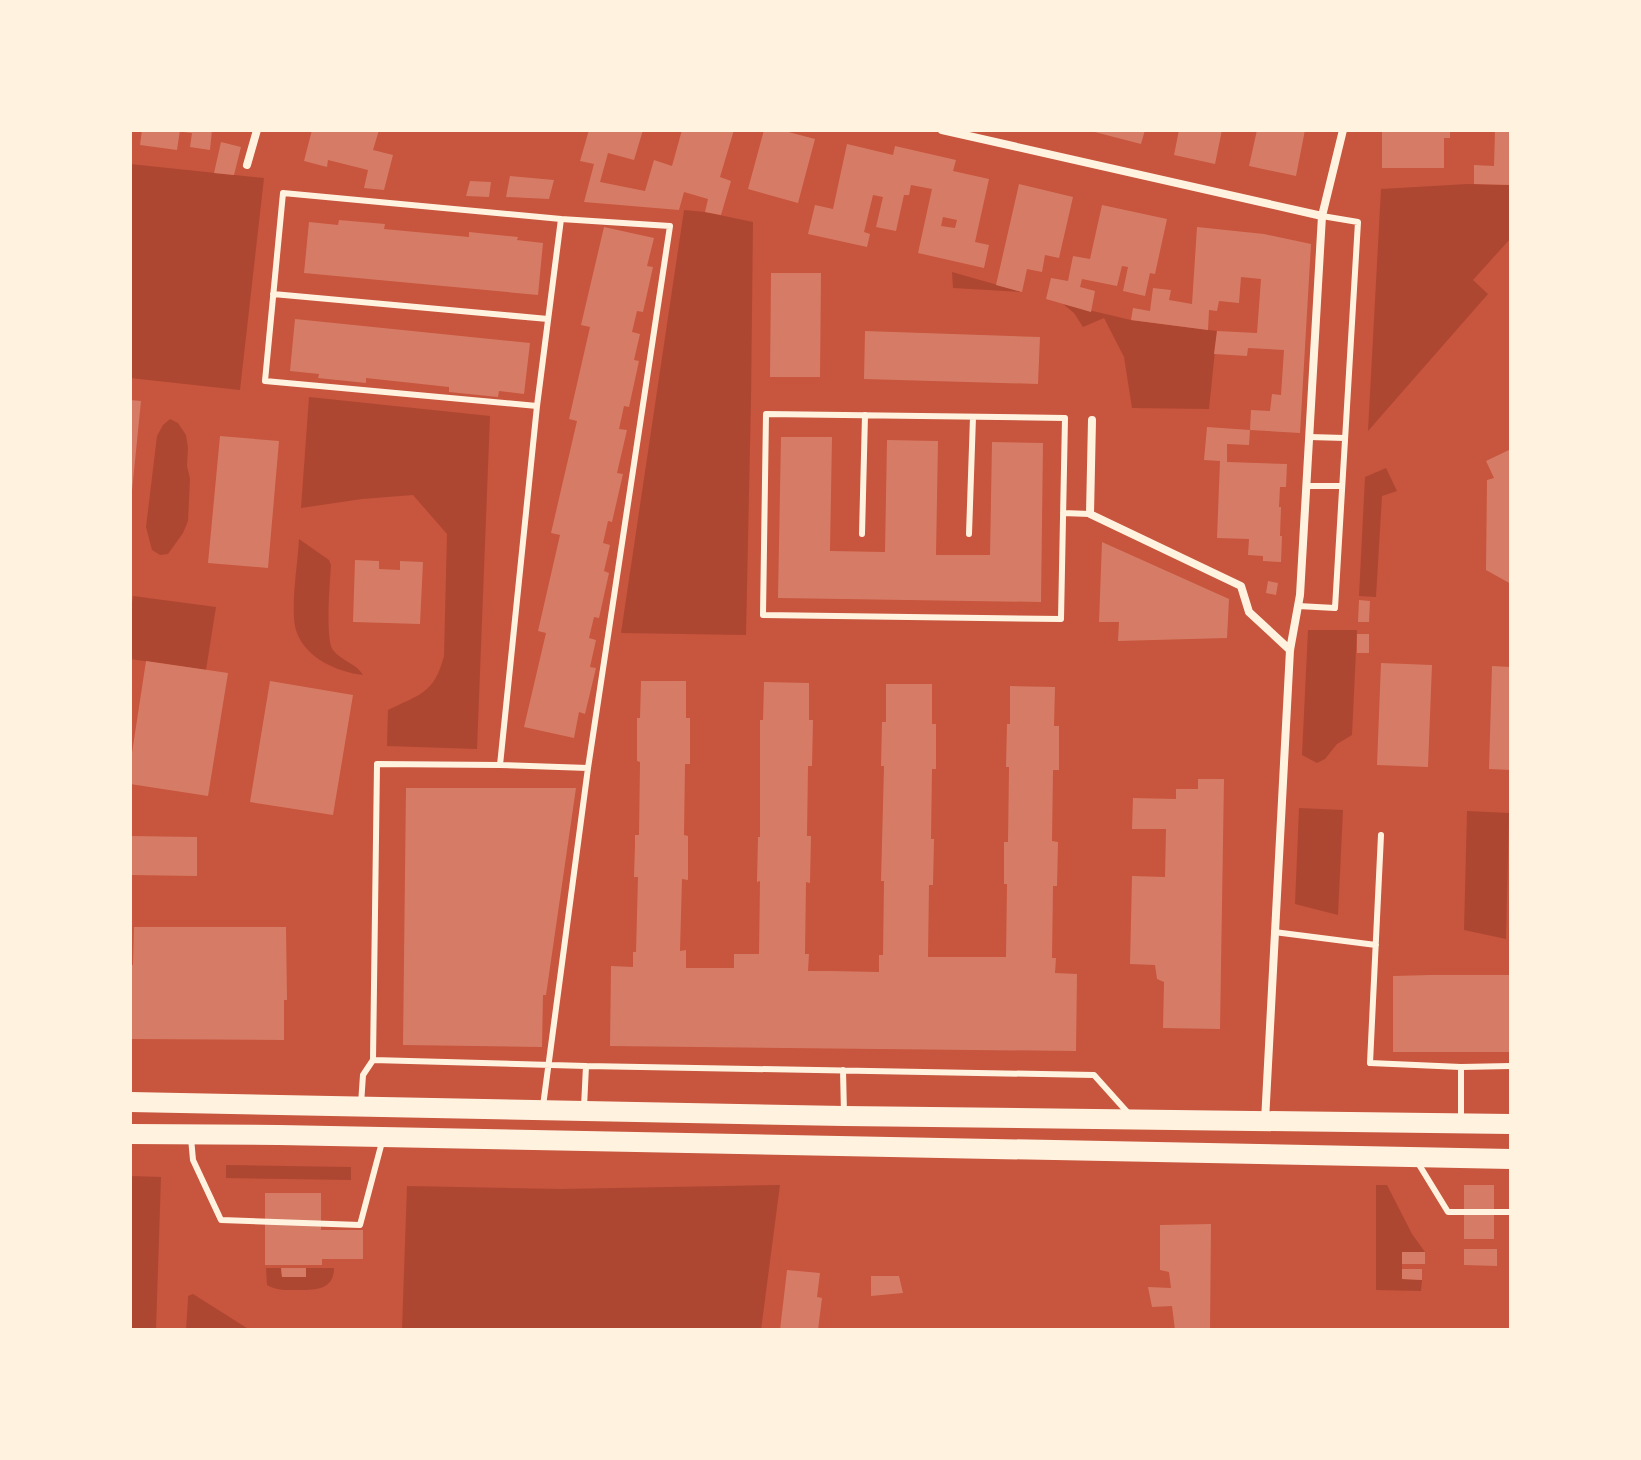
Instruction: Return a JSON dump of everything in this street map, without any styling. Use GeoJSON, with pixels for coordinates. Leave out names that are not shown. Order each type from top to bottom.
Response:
{"type":"FeatureCollection","features":[{"type":"Feature","properties":{"kind":"main road"},"geometry":{"type":"LineString","coordinates":[[130,1102],[844,1116],[1511,1124]]}},
{"type":"Feature","properties":{"kind":"main road"},"geometry":{"type":"LineString","coordinates":[[130,1134],[1511,1159]]}},
{"type":"Feature","properties":{"kind":"street"},"geometry":{"type":"LineString","coordinates":[[247,165],[257,130]]}},
{"type":"Feature","properties":{"kind":"street"},"geometry":{"type":"LineString","coordinates":[[942,130],[1322,216]]}},
{"type":"Feature","properties":{"kind":"street"},"geometry":{"type":"LineString","coordinates":[[1265,1122],[1290,650],[1298,606],[1322,216],[1343,130]]}},
{"type":"Feature","properties":{"kind":"street"},"geometry":{"type":"LineString","coordinates":[[1092,420],[1090,514],[1241,586],[1249,612],[1290,650]]}},
{"type":"Feature","properties":{"kind":"lane"},"geometry":{"type":"LineString","coordinates":[[537,406],[265,381],[283,193],[670,226],[588,768],[542,1109]]}},
{"type":"Feature","properties":{"kind":"lane"},"geometry":{"type":"LineString","coordinates":[[1298,606],[1335,608],[1358,222],[1322,216]]}},
{"type":"Feature","properties":{"kind":"lane"},"geometry":{"type":"LineString","coordinates":[[500,765],[537,406],[561,219]]}},
{"type":"Feature","properties":{"kind":"lane"},"geometry":{"type":"LineString","coordinates":[[273,294],[548,319]]}},
{"type":"Feature","properties":{"kind":"lane"},"geometry":{"type":"LineString","coordinates":[[766,414],[973,417],[1065,418],[1061,619],[763,615],[766,414]]}},
{"type":"Feature","properties":{"kind":"lane"},"geometry":{"type":"LineString","coordinates":[[862,534],[865,415]]}},
{"type":"Feature","properties":{"kind":"lane"},"geometry":{"type":"LineString","coordinates":[[969,534],[973,417]]}},
{"type":"Feature","properties":{"kind":"lane"},"geometry":{"type":"LineString","coordinates":[[1309,437],[1345,438]]}},
{"type":"Feature","properties":{"kind":"lane"},"geometry":{"type":"LineString","coordinates":[[1306,486],[1342,486]]}},
{"type":"Feature","properties":{"kind":"lane"},"geometry":{"type":"LineString","coordinates":[[1063,513],[1090,514]]}},
{"type":"Feature","properties":{"kind":"lane"},"geometry":{"type":"LineString","coordinates":[[361,1107],[363,1075],[373,1060],[377,764],[588,768]]}},
{"type":"Feature","properties":{"kind":"lane"},"geometry":{"type":"LineString","coordinates":[[1381,835],[1370,1063],[1511,1066]]}},
{"type":"Feature","properties":{"kind":"lane"},"geometry":{"type":"LineString","coordinates":[[1274,932],[1376,945]]}},
{"type":"Feature","properties":{"kind":"lane"},"geometry":{"type":"LineString","coordinates":[[373,1060],[1094,1075],[1135,1120]]}},
{"type":"Feature","properties":{"kind":"lane"},"geometry":{"type":"LineString","coordinates":[[584,1110],[586,1066]]}},
{"type":"Feature","properties":{"kind":"lane"},"geometry":{"type":"LineString","coordinates":[[1461,1067],[1461,1124]]}},
{"type":"Feature","properties":{"kind":"lane"},"geometry":{"type":"LineString","coordinates":[[843,1070],[844,1116]]}},
{"type":"Feature","properties":{"kind":"lane"},"geometry":{"type":"LineString","coordinates":[[190,1135],[193,1160],[221,1220],[360,1225],[384,1138]]}},
{"type":"Feature","properties":{"kind":"lane"},"geometry":{"type":"LineString","coordinates":[[1414,1157],[1448,1212],[1511,1212]]}},
{"type":"Feature","properties":{"kind":"shaded area"},"geometry":{"type":"Polygon","coordinates":[[[130,164],[264,178],[240,390],[130,378],[130,164]]]}},
{"type":"Feature","properties":{"kind":"shaded area"},"geometry":{"type":"Polygon","coordinates":[[[1511,185],[1511,238],[1473,280],[1488,294],[1368,431],[1381,189],[1511,185]]]}},
{"type":"Feature","properties":{"kind":"shaded area"},"geometry":{"type":"Polygon","coordinates":[[[684,210],[753,222],[746,635],[621,633],[684,210]]]}},
{"type":"Feature","properties":{"kind":"shaded area"},"geometry":{"type":"Polygon","coordinates":[[[952,272],[1022,292],[953,288],[952,272]]]}},
{"type":"Feature","properties":{"kind":"shaded area"},"geometry":{"type":"Polygon","coordinates":[[[1063,304],[1131,320],[1217,331],[1209,409],[1132,408],[1124,357],[1104,318],[1083,327],[1063,304]]]}},
{"type":"Feature","properties":{"kind":"shaded area"},"geometry":{"type":"Polygon","coordinates":[[[309,397],[490,416],[477,749],[387,746],[388,710],[430,686],[444,656],[447,534],[413,495],[301,508],[309,397]]]}},
{"type":"Feature","properties":{"kind":"shaded area"},"geometry":{"type":"Polygon","coordinates":[[[170,419],[178,423],[186,435],[190,479],[188,521],[168,554],[160,555],[152,550],[146,527],[157,436],[170,419]]]}},
{"type":"Feature","properties":{"kind":"shaded area"},"geometry":{"type":"Polygon","coordinates":[[[1386,468],[1397,491],[1382,496],[1376,597],[1359,596],[1365,477],[1386,468]]]}},
{"type":"Feature","properties":{"kind":"shaded area"},"geometry":{"type":"Polygon","coordinates":[[[299,539],[329,560],[331,644],[336,654],[363,675],[324,663],[308,650],[297,633],[294,601],[299,539]]]}},
{"type":"Feature","properties":{"kind":"shaded area"},"geometry":{"type":"Polygon","coordinates":[[[133,596],[216,607],[206,670],[130,659],[133,596]]]}},
{"type":"Feature","properties":{"kind":"shaded area"},"geometry":{"type":"Polygon","coordinates":[[[1308,630],[1357,630],[1352,735],[1317,763],[1302,755],[1308,630]]]}},
{"type":"Feature","properties":{"kind":"shaded area"},"geometry":{"type":"Polygon","coordinates":[[[1299,808],[1343,810],[1338,915],[1295,904],[1299,808]]]}},
{"type":"Feature","properties":{"kind":"shaded area"},"geometry":{"type":"Polygon","coordinates":[[[1467,811],[1509,813],[1506,939],[1464,930],[1467,811]]]}},
{"type":"Feature","properties":{"kind":"shaded area"},"geometry":{"type":"Polygon","coordinates":[[[226,1165],[351,1167],[351,1180],[226,1178],[226,1165]]]}},
{"type":"Feature","properties":{"kind":"shaded area"},"geometry":{"type":"Polygon","coordinates":[[[130,1176],[161,1177],[156,1330],[130,1330],[130,1176]]]}},
{"type":"Feature","properties":{"kind":"shaded area"},"geometry":{"type":"Polygon","coordinates":[[[780,1185],[761,1330],[402,1330],[407,1186],[561,1189],[780,1185]]]}},
{"type":"Feature","properties":{"kind":"shaded area"},"geometry":{"type":"Polygon","coordinates":[[[1376,1185],[1387,1185],[1412,1234],[1425,1252],[1402,1252],[1402,1279],[1422,1280],[1421,1291],[1376,1290],[1376,1185]]]}},
{"type":"Feature","properties":{"kind":"shaded area"},"geometry":{"type":"Polygon","coordinates":[[[266,1268],[281,1268],[282,1277],[305,1277],[306,1268],[334,1268],[331,1280],[323,1287],[291,1290],[267,1285],[266,1268]]]}},
{"type":"Feature","properties":{"kind":"shaded area"},"geometry":{"type":"Polygon","coordinates":[[[193,1294],[250,1330],[186,1330],[188,1296],[193,1294]]]}},
{"type":"Feature","properties":{"kind":"building"},"geometry":{"type":"Polygon","coordinates":[[[142,130],[180,130],[177,150],[140,145],[142,130]]]}},
{"type":"Feature","properties":{"kind":"building"},"geometry":{"type":"Polygon","coordinates":[[[183,130],[212,130],[210,150],[190,147],[192,133],[183,130]]]}},
{"type":"Feature","properties":{"kind":"building"},"geometry":{"type":"Polygon","coordinates":[[[312,130],[379,130],[373,150],[393,155],[384,190],[364,188],[368,170],[328,160],[327,167],[304,161],[312,130]]]}},
{"type":"Feature","properties":{"kind":"building"},"geometry":{"type":"Polygon","coordinates":[[[589,130],[643,130],[634,160],[608,153],[600,182],[645,191],[654,160],[672,166],[682,130],[734,130],[720,177],[731,181],[721,215],[705,212],[708,199],[684,192],[679,210],[584,202],[594,164],[580,161],[589,130]]]}},
{"type":"Feature","properties":{"kind":"building"},"geometry":{"type":"Polygon","coordinates":[[[764,130],[781,130],[815,139],[798,203],[748,189],[764,130]]]}},
{"type":"Feature","properties":{"kind":"building"},"geometry":{"type":"Polygon","coordinates":[[[1087,130],[1145,130],[1141,144],[1087,130]]]}},
{"type":"Feature","properties":{"kind":"building"},"geometry":{"type":"Polygon","coordinates":[[[1179,130],[1222,130],[1215,164],[1174,155],[1179,130]]]}},
{"type":"Feature","properties":{"kind":"building"},"geometry":{"type":"Polygon","coordinates":[[[1257,130],[1305,130],[1296,176],[1249,166],[1257,130]]]}},
{"type":"Feature","properties":{"kind":"building"},"geometry":{"type":"Polygon","coordinates":[[[1382,130],[1450,130],[1450,138],[1444,138],[1444,168],[1382,168],[1382,130]]]}},
{"type":"Feature","properties":{"kind":"building"},"geometry":{"type":"Polygon","coordinates":[[[1495,130],[1511,130],[1511,185],[1474,184],[1474,165],[1494,166],[1495,130]]]}},
{"type":"Feature","properties":{"kind":"building"},"geometry":{"type":"Polygon","coordinates":[[[221,142],[241,147],[234,175],[214,173],[221,142]]]}},
{"type":"Feature","properties":{"kind":"building"},"geometry":{"type":"Polygon","coordinates":[[[847,144],[893,155],[895,146],[956,160],[953,171],[989,179],[975,242],[989,245],[984,268],[918,253],[932,189],[911,185],[909,195],[904,195],[896,231],[876,227],[883,197],[873,195],[864,232],[870,234],[867,247],[808,234],[815,205],[833,209],[847,144]],[[943,217],[941,226],[955,228],[957,220],[943,217]]]}},
{"type":"Feature","properties":{"kind":"building"},"geometry":{"type":"Polygon","coordinates":[[[510,176],[554,180],[549,199],[506,197],[510,176]]]}},
{"type":"Feature","properties":{"kind":"building"},"geometry":{"type":"Polygon","coordinates":[[[470,181],[491,182],[489,197],[466,196],[470,181]]]}},
{"type":"Feature","properties":{"kind":"building"},"geometry":{"type":"Polygon","coordinates":[[[1019,184],[1073,197],[1059,258],[1045,255],[1042,272],[1027,269],[1022,292],[996,285],[1019,184]]]}},
{"type":"Feature","properties":{"kind":"building"},"geometry":{"type":"Polygon","coordinates":[[[1102,205],[1167,219],[1155,274],[1150,273],[1145,296],[1123,291],[1128,267],[1122,266],[1117,286],[1082,279],[1080,287],[1095,291],[1091,312],[1046,299],[1051,278],[1068,281],[1073,256],[1090,259],[1102,205]]]}},
{"type":"Feature","properties":{"kind":"building"},"geometry":{"type":"Polygon","coordinates":[[[339,220],[385,224],[384,229],[469,237],[469,232],[543,243],[538,295],[304,273],[309,222],[338,225],[339,220]]]}},
{"type":"Feature","properties":{"kind":"building"},"geometry":{"type":"Polygon","coordinates":[[[604,227],[654,238],[647,266],[653,267],[643,312],[637,311],[632,332],[640,334],[634,360],[639,361],[629,407],[624,406],[619,429],[627,430],[617,473],[623,474],[612,522],[608,521],[603,543],[610,545],[604,571],[609,573],[599,618],[594,617],[589,638],[596,640],[590,667],[596,668],[585,714],[579,712],[574,738],[524,727],[546,633],[538,631],[560,535],[551,533],[577,421],[569,419],[590,327],[581,325],[604,227]]]}},
{"type":"Feature","properties":{"kind":"building"},"geometry":{"type":"Polygon","coordinates":[[[1197,227],[1264,234],[1311,244],[1300,433],[1250,430],[1251,410],[1270,411],[1272,394],[1281,395],[1284,350],[1248,348],[1247,356],[1214,354],[1217,331],[1257,333],[1261,279],[1241,277],[1239,303],[1219,301],[1217,311],[1209,310],[1208,330],[1131,320],[1133,308],[1150,311],[1153,288],[1171,290],[1169,300],[1192,304],[1197,227]]]}},
{"type":"Feature","properties":{"kind":"building"},"geometry":{"type":"Polygon","coordinates":[[[771,273],[821,273],[820,377],[770,377],[771,273]]]}},
{"type":"Feature","properties":{"kind":"building"},"geometry":{"type":"Polygon","coordinates":[[[295,319],[530,343],[524,394],[499,391],[498,397],[449,392],[449,387],[366,378],[366,383],[318,378],[319,374],[290,371],[295,319]]]}},
{"type":"Feature","properties":{"kind":"building"},"geometry":{"type":"Polygon","coordinates":[[[865,331],[1040,337],[1038,384],[864,379],[865,331]]]}},
{"type":"Feature","properties":{"kind":"building"},"geometry":{"type":"Polygon","coordinates":[[[130,400],[141,401],[132,491],[130,491],[130,400]]]}},
{"type":"Feature","properties":{"kind":"building"},"geometry":{"type":"Polygon","coordinates":[[[1207,427],[1250,430],[1249,445],[1227,444],[1227,462],[1287,464],[1286,487],[1280,487],[1281,562],[1263,561],[1263,556],[1248,555],[1249,539],[1217,538],[1220,461],[1204,460],[1207,427]]]}},
{"type":"Feature","properties":{"kind":"building"},"geometry":{"type":"Polygon","coordinates":[[[220,436],[279,441],[268,568],[208,563],[220,436]]]}},
{"type":"Feature","properties":{"kind":"building"},"geometry":{"type":"Polygon","coordinates":[[[781,437],[832,437],[830,551],[885,552],[887,440],[938,441],[936,555],[990,555],[992,442],[1043,443],[1041,602],[778,598],[781,437]]]}},
{"type":"Feature","properties":{"kind":"building"},"geometry":{"type":"Polygon","coordinates":[[[1511,449],[1511,584],[1486,570],[1487,480],[1494,478],[1486,461],[1511,449]]]}},
{"type":"Feature","properties":{"kind":"building"},"geometry":{"type":"Polygon","coordinates":[[[1102,542],[1229,599],[1227,638],[1118,641],[1119,622],[1099,622],[1102,542]]]}},
{"type":"Feature","properties":{"kind":"building"},"geometry":{"type":"Polygon","coordinates":[[[355,560],[379,561],[379,569],[400,570],[400,561],[423,562],[420,624],[353,622],[355,560]]]}},
{"type":"Feature","properties":{"kind":"building"},"geometry":{"type":"Polygon","coordinates":[[[1268,581],[1278,583],[1276,595],[1266,593],[1268,581]]]}},
{"type":"Feature","properties":{"kind":"building"},"geometry":{"type":"Polygon","coordinates":[[[1359,600],[1370,601],[1369,622],[1358,622],[1359,600]]]}},
{"type":"Feature","properties":{"kind":"building"},"geometry":{"type":"Polygon","coordinates":[[[1357,634],[1369,634],[1369,653],[1357,653],[1357,634]]]}},
{"type":"Feature","properties":{"kind":"building"},"geometry":{"type":"Polygon","coordinates":[[[146,661],[228,673],[208,796],[130,784],[146,661]]]}},
{"type":"Feature","properties":{"kind":"building"},"geometry":{"type":"Polygon","coordinates":[[[1381,663],[1432,665],[1428,767],[1377,765],[1381,663]]]}},
{"type":"Feature","properties":{"kind":"building"},"geometry":{"type":"Polygon","coordinates":[[[1492,666],[1511,667],[1511,770],[1489,769],[1492,666]]]}},
{"type":"Feature","properties":{"kind":"building"},"geometry":{"type":"Polygon","coordinates":[[[270,681],[353,695],[333,815],[250,802],[270,681]]]}},
{"type":"Feature","properties":{"kind":"building"},"geometry":{"type":"Polygon","coordinates":[[[641,681],[686,681],[686,718],[690,718],[690,764],[685,764],[684,835],[688,836],[688,880],[682,879],[680,951],[686,950],[686,968],[734,968],[734,954],[759,954],[760,881],[757,882],[760,720],[763,720],[764,682],[809,683],[809,720],[813,720],[812,766],[808,766],[807,836],[811,836],[810,883],[806,882],[805,954],[809,954],[808,971],[879,972],[879,955],[883,955],[884,766],[881,766],[886,684],[932,684],[936,769],[932,769],[931,839],[934,839],[933,885],[929,885],[928,957],[1006,957],[1004,842],[1008,842],[1009,767],[1006,767],[1010,686],[1055,687],[1054,726],[1059,726],[1059,770],[1053,770],[1052,841],[1058,842],[1057,886],[1053,886],[1052,958],[1056,958],[1055,973],[1077,974],[1076,1051],[610,1046],[611,966],[633,967],[633,952],[636,952],[638,877],[634,877],[635,835],[639,835],[637,718],[640,718],[641,681]]]}},
{"type":"Feature","properties":{"kind":"building"},"geometry":{"type":"Polygon","coordinates":[[[1198,779],[1224,779],[1220,1029],[1163,1028],[1164,982],[1157,979],[1155,965],[1130,964],[1132,876],[1165,877],[1166,829],[1132,829],[1133,798],[1176,799],[1176,789],[1198,789],[1198,779]]]}},
{"type":"Feature","properties":{"kind":"building"},"geometry":{"type":"Polygon","coordinates":[[[406,788],[576,788],[546,995],[543,995],[542,1047],[403,1045],[406,788]]]}},
{"type":"Feature","properties":{"kind":"building"},"geometry":{"type":"Polygon","coordinates":[[[130,836],[197,837],[197,876],[130,875],[130,836]]]}},
{"type":"Feature","properties":{"kind":"building"},"geometry":{"type":"Polygon","coordinates":[[[134,927],[286,927],[284,1040],[131,1039],[130,965],[133,965],[134,927]]]}},
{"type":"Feature","properties":{"kind":"building"},"geometry":{"type":"Polygon","coordinates":[[[1511,975],[1511,1052],[1393,1052],[1393,976],[1511,975]]]}},
{"type":"Feature","properties":{"kind":"building"},"geometry":{"type":"Polygon","coordinates":[[[1464,1185],[1494,1185],[1494,1239],[1464,1239],[1464,1185]]]}},
{"type":"Feature","properties":{"kind":"building"},"geometry":{"type":"Polygon","coordinates":[[[265,1193],[321,1193],[321,1230],[363,1230],[363,1259],[322,1259],[322,1265],[265,1265],[265,1193]]]}},
{"type":"Feature","properties":{"kind":"building"},"geometry":{"type":"Polygon","coordinates":[[[1211,1224],[1210,1330],[1175,1330],[1172,1306],[1152,1307],[1148,1287],[1171,1288],[1169,1272],[1160,1270],[1160,1225],[1211,1224]]]}},
{"type":"Feature","properties":{"kind":"building"},"geometry":{"type":"Polygon","coordinates":[[[1464,1249],[1497,1249],[1497,1266],[1464,1265],[1464,1249]]]}},
{"type":"Feature","properties":{"kind":"building"},"geometry":{"type":"Polygon","coordinates":[[[1402,1252],[1425,1252],[1425,1264],[1402,1264],[1402,1252]]]}},
{"type":"Feature","properties":{"kind":"building"},"geometry":{"type":"Polygon","coordinates":[[[281,1268],[306,1268],[306,1277],[282,1277],[281,1268]]]}},
{"type":"Feature","properties":{"kind":"building"},"geometry":{"type":"Polygon","coordinates":[[[1402,1269],[1422,1269],[1422,1280],[1402,1279],[1402,1269]]]}},
{"type":"Feature","properties":{"kind":"building"},"geometry":{"type":"Polygon","coordinates":[[[787,1270],[820,1273],[817,1297],[822,1298],[818,1330],[780,1330],[787,1270]]]}},
{"type":"Feature","properties":{"kind":"building"},"geometry":{"type":"Polygon","coordinates":[[[871,1276],[899,1276],[903,1293],[871,1296],[871,1276]]]}}]}
